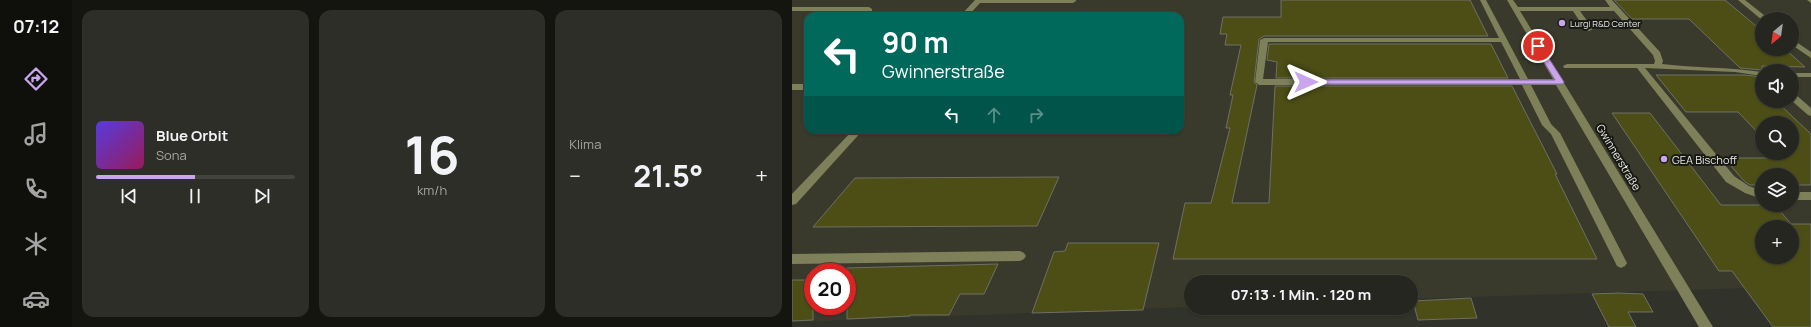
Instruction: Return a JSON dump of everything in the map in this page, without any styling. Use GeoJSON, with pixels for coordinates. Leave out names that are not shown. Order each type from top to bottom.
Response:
{"type":"FeatureCollection","features":[{"type":"Feature","properties":{"kind":"street"},"geometry":{"type":"LineString","coordinates":[[968,12],[979,0],[1073,1]]}},
{"type":"Feature","properties":{"kind":"street"},"geometry":{"type":"LineString","coordinates":[[1483,0],[1547,125],[1555,133],[1621,263]]}},
{"type":"Feature","properties":{"kind":"street"},"geometry":{"type":"LineString","coordinates":[[1608,0],[1657,54],[1659,61],[1657,66]]}},
{"type":"Feature","properties":{"kind":"street"},"geometry":{"type":"LineString","coordinates":[[1741,0],[1756,12]]}},
{"type":"Feature","properties":{"kind":"street"},"geometry":{"type":"LineString","coordinates":[[1513,4],[1575,9],[1616,10]]}},
{"type":"Feature","properties":{"kind":"street","name":"Gwinnerstraße"},"geometry":{"type":"LineString","coordinates":[[1513,4],[1706,327]]}},
{"type":"Feature","properties":{"kind":"street"},"geometry":{"type":"LineString","coordinates":[[792,9],[869,8],[868,12]]}},
{"type":"Feature","properties":{"kind":"street"},"geometry":{"type":"LineString","coordinates":[[1575,9],[1589,29]]}},
{"type":"Feature","properties":{"kind":"street"},"geometry":{"type":"LineString","coordinates":[[1504,40],[1264,40],[1259,82],[1560,82]]}},
{"type":"Feature","properties":{"kind":"street"},"geometry":{"type":"LineString","coordinates":[[1799,47],[1811,56]]}},
{"type":"Feature","properties":{"kind":"street"},"geometry":{"type":"LineString","coordinates":[[1567,66],[1657,66],[1685,69],[1735,70],[1755,73]]}},
{"type":"Feature","properties":{"kind":"street"},"geometry":{"type":"LineString","coordinates":[[1639,66],[1730,179],[1740,187],[1755,193]]}},
{"type":"Feature","properties":{"kind":"street"},"geometry":{"type":"LineString","coordinates":[[1799,75],[1811,75]]}},
{"type":"Feature","properties":{"kind":"street"},"geometry":{"type":"LineString","coordinates":[[792,87],[804,88]]}},
{"type":"Feature","properties":{"kind":"street"},"geometry":{"type":"LineString","coordinates":[[1799,102],[1811,113]]}},
{"type":"Feature","properties":{"kind":"street"},"geometry":{"type":"LineString","coordinates":[[792,201],[854,134]]}},
{"type":"Feature","properties":{"kind":"street"},"geometry":{"type":"LineString","coordinates":[[1799,196],[1811,196]]}},
{"type":"Feature","properties":{"kind":"street"},"geometry":{"type":"LineString","coordinates":[[792,258],[1020,256]]}},
{"type":"Feature","properties":{"kind":"shaded area"},"geometry":{"type":"Polygon","coordinates":[[[792,0],[1811,0],[1811,286],[1418,299],[1418,275],[1184,275],[1184,307],[792,322],[792,0]]]}},
{"type":"Feature","properties":{"kind":"building"},"geometry":{"type":"Polygon","coordinates":[[[1281,0],[1470,0],[1488,36],[1264,36],[1259,39],[1254,82],[1257,85],[1232,203],[1269,203],[1275,86],[1512,86],[1557,174],[1555,174],[1597,259],[1173,259],[1185,203],[1211,203],[1230,128],[1226,128],[1233,95],[1230,95],[1241,45],[1225,45],[1227,34],[1220,34],[1223,17],[1281,17],[1281,0]]]}},
{"type":"Feature","properties":{"kind":"building"},"geometry":{"type":"Polygon","coordinates":[[[1614,0],[1725,0],[1755,25],[1755,56],[1793,56],[1805,67],[1799,67],[1799,64],[1755,64],[1755,69],[1740,68],[1689,19],[1632,19],[1614,0]]]}},
{"type":"Feature","properties":{"kind":"building"},"geometry":{"type":"Polygon","coordinates":[[[1269,44],[1491,44],[1508,78],[1276,78],[1277,62],[1267,60],[1269,44]]]}},
{"type":"Feature","properties":{"kind":"building"},"geometry":{"type":"Polygon","coordinates":[[[1656,75],[1755,76],[1755,108],[1783,108],[1792,116],[1755,116],[1755,130],[1738,112],[1686,112],[1656,75]]]}},
{"type":"Feature","properties":{"kind":"building","name":"GEA Bischoff"},"geometry":{"type":"Polygon","coordinates":[[[1612,113],[1650,113],[1721,205],[1755,205],[1755,212],[1781,212],[1788,220],[1755,220],[1755,264],[1799,264],[1799,224],[1811,224],[1811,327],[1773,327],[1732,271],[1719,271],[1612,113]]]}},
{"type":"Feature","properties":{"kind":"building"},"geometry":{"type":"Polygon","coordinates":[[[1799,123],[1811,134],[1811,185],[1799,185],[1799,168],[1755,168],[1755,185],[1750,185],[1744,181],[1724,158],[1799,160],[1799,123]]]}},
{"type":"Feature","properties":{"kind":"building"},"geometry":{"type":"Polygon","coordinates":[[[1059,177],[1037,226],[813,227],[855,178],[1059,177]]]}},
{"type":"Feature","properties":{"kind":"building"},"geometry":{"type":"Polygon","coordinates":[[[1068,243],[1159,243],[1143,310],[1032,313],[1054,252],[1065,251],[1068,243]]]}},
{"type":"Feature","properties":{"kind":"building"},"geometry":{"type":"Polygon","coordinates":[[[998,264],[984,294],[960,294],[949,315],[910,315],[847,319],[847,315],[856,315],[856,268],[998,264]]]}},
{"type":"Feature","properties":{"kind":"building"},"geometry":{"type":"Polygon","coordinates":[[[792,280],[804,280],[804,315],[813,315],[813,320],[792,321],[792,280]]]}},
{"type":"Feature","properties":{"kind":"building"},"geometry":{"type":"Polygon","coordinates":[[[1592,294],[1643,294],[1653,312],[1628,312],[1636,327],[1609,327],[1592,294]]]}},
{"type":"Feature","properties":{"kind":"building"},"geometry":{"type":"Polygon","coordinates":[[[1471,298],[1477,318],[1418,320],[1417,315],[1418,315],[1418,301],[1471,298]]]}},
{"type":"Feature","properties":{"kind":"place","name":"Lurgi R&D Center"},"geometry":{"type":"Point","coordinates":[1562,23]}},
{"type":"Feature","properties":{"kind":"place","name":"GEA Bischoff"},"geometry":{"type":"Point","coordinates":[1664,159]}},
{"type":"Feature","properties":{"kind":"route"},"geometry":{"type":"LineString","coordinates":[[1306,82],[1560,82],[1538,46]]}}]}
